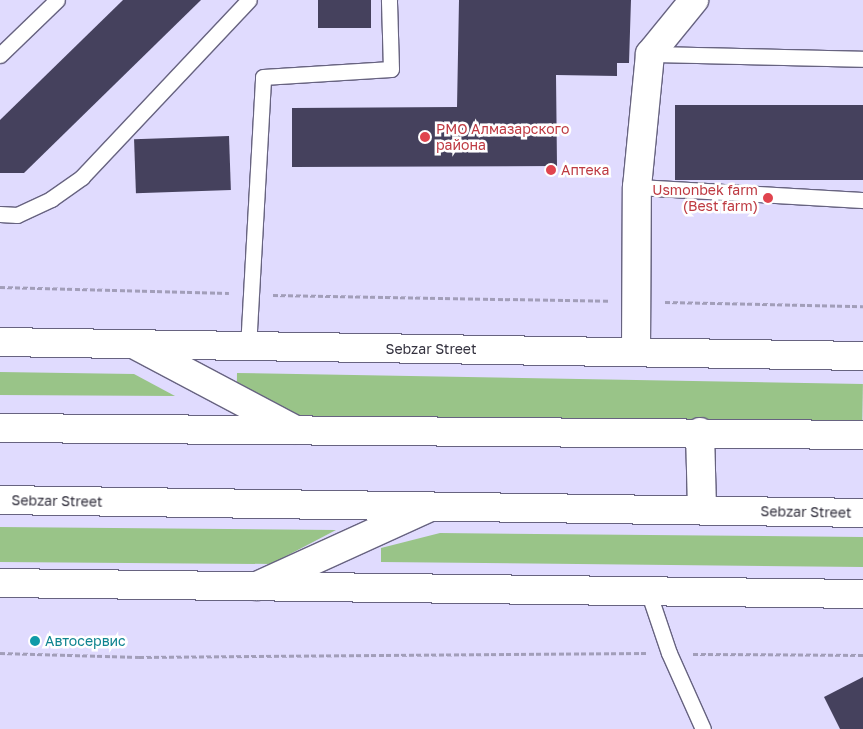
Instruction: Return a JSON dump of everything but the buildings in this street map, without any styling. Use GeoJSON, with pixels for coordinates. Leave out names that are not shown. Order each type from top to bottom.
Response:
{"type":"FeatureCollection","features":[{"type":"Feature","properties":{"kind":"main road"},"geometry":{"type":"LineString","coordinates":[[636,351],[637,187],[650,54],[694,0]]}},
{"type":"Feature","properties":{"kind":"main road","name":"Sebzar Street"},"geometry":{"type":"LineString","coordinates":[[0,342],[248,348],[636,351],[863,356]]}},
{"type":"Feature","properties":{"kind":"main road"},"geometry":{"type":"LineString","coordinates":[[137,346],[297,431]]}},
{"type":"Feature","properties":{"kind":"main road"},"geometry":{"type":"LineString","coordinates":[[0,428],[863,434]]}},
{"type":"Feature","properties":{"kind":"main road"},"geometry":{"type":"LineString","coordinates":[[700,432],[702,510]]}},
{"type":"Feature","properties":{"kind":"main road","name":"Sebzar Street"},"geometry":{"type":"LineString","coordinates":[[0,500],[435,505],[863,513]]}},
{"type":"Feature","properties":{"kind":"main road"},"geometry":{"type":"LineString","coordinates":[[257,586],[435,505]]}},
{"type":"Feature","properties":{"kind":"main road"},"geometry":{"type":"LineString","coordinates":[[0,583],[863,594]]}},
{"type":"Feature","properties":{"kind":"lane"},"geometry":{"type":"LineString","coordinates":[[0,55],[57,0]]}},
{"type":"Feature","properties":{"kind":"lane"},"geometry":{"type":"LineString","coordinates":[[0,214],[17,215],[52,199],[82,177],[249,0]]}},
{"type":"Feature","properties":{"kind":"lane"},"geometry":{"type":"LineString","coordinates":[[248,348],[263,77],[390,69],[389,0]]}},
{"type":"Feature","properties":{"kind":"lane"},"geometry":{"type":"LineString","coordinates":[[650,54],[863,59]]}},
{"type":"Feature","properties":{"kind":"lane"},"geometry":{"type":"LineString","coordinates":[[637,187],[863,200]]}},
{"type":"Feature","properties":{"kind":"lane"},"geometry":{"type":"LineString","coordinates":[[648,591],[669,653],[703,729]]}},
{"type":"Feature","properties":{"kind":"path"},"geometry":{"type":"LineString","coordinates":[[0,287],[863,306]]}},
{"type":"Feature","properties":{"kind":"path"},"geometry":{"type":"LineString","coordinates":[[0,654],[139,657],[669,653],[863,655]]}},
{"type":"Feature","properties":{"kind":"green space"},"geometry":{"type":"Polygon","coordinates":[[[0,372],[134,374],[175,396],[0,395],[0,372]]]}},
{"type":"Feature","properties":{"kind":"green space"},"geometry":{"type":"Polygon","coordinates":[[[237,373],[863,384],[862,445],[236,434],[237,373]]]}},
{"type":"Feature","properties":{"kind":"green space"},"geometry":{"type":"Polygon","coordinates":[[[0,527],[336,530],[271,564],[0,562],[0,527]]]}},
{"type":"Feature","properties":{"kind":"green space"},"geometry":{"type":"Polygon","coordinates":[[[440,533],[863,537],[863,567],[381,562],[381,548],[440,533]]]}},
{"type":"Feature","properties":{"kind":"place","name":"РМО Алмазарского района"},"geometry":{"type":"Point","coordinates":[425,137]}},
{"type":"Feature","properties":{"kind":"place","name":"Аптека"},"geometry":{"type":"Point","coordinates":[551,170]}},
{"type":"Feature","properties":{"kind":"place","name":"Usmonbek farm (Best farm)"},"geometry":{"type":"Point","coordinates":[768,198]}},
{"type":"Feature","properties":{"kind":"place","name":"Автосервис"},"geometry":{"type":"Point","coordinates":[35,641]}}]}
